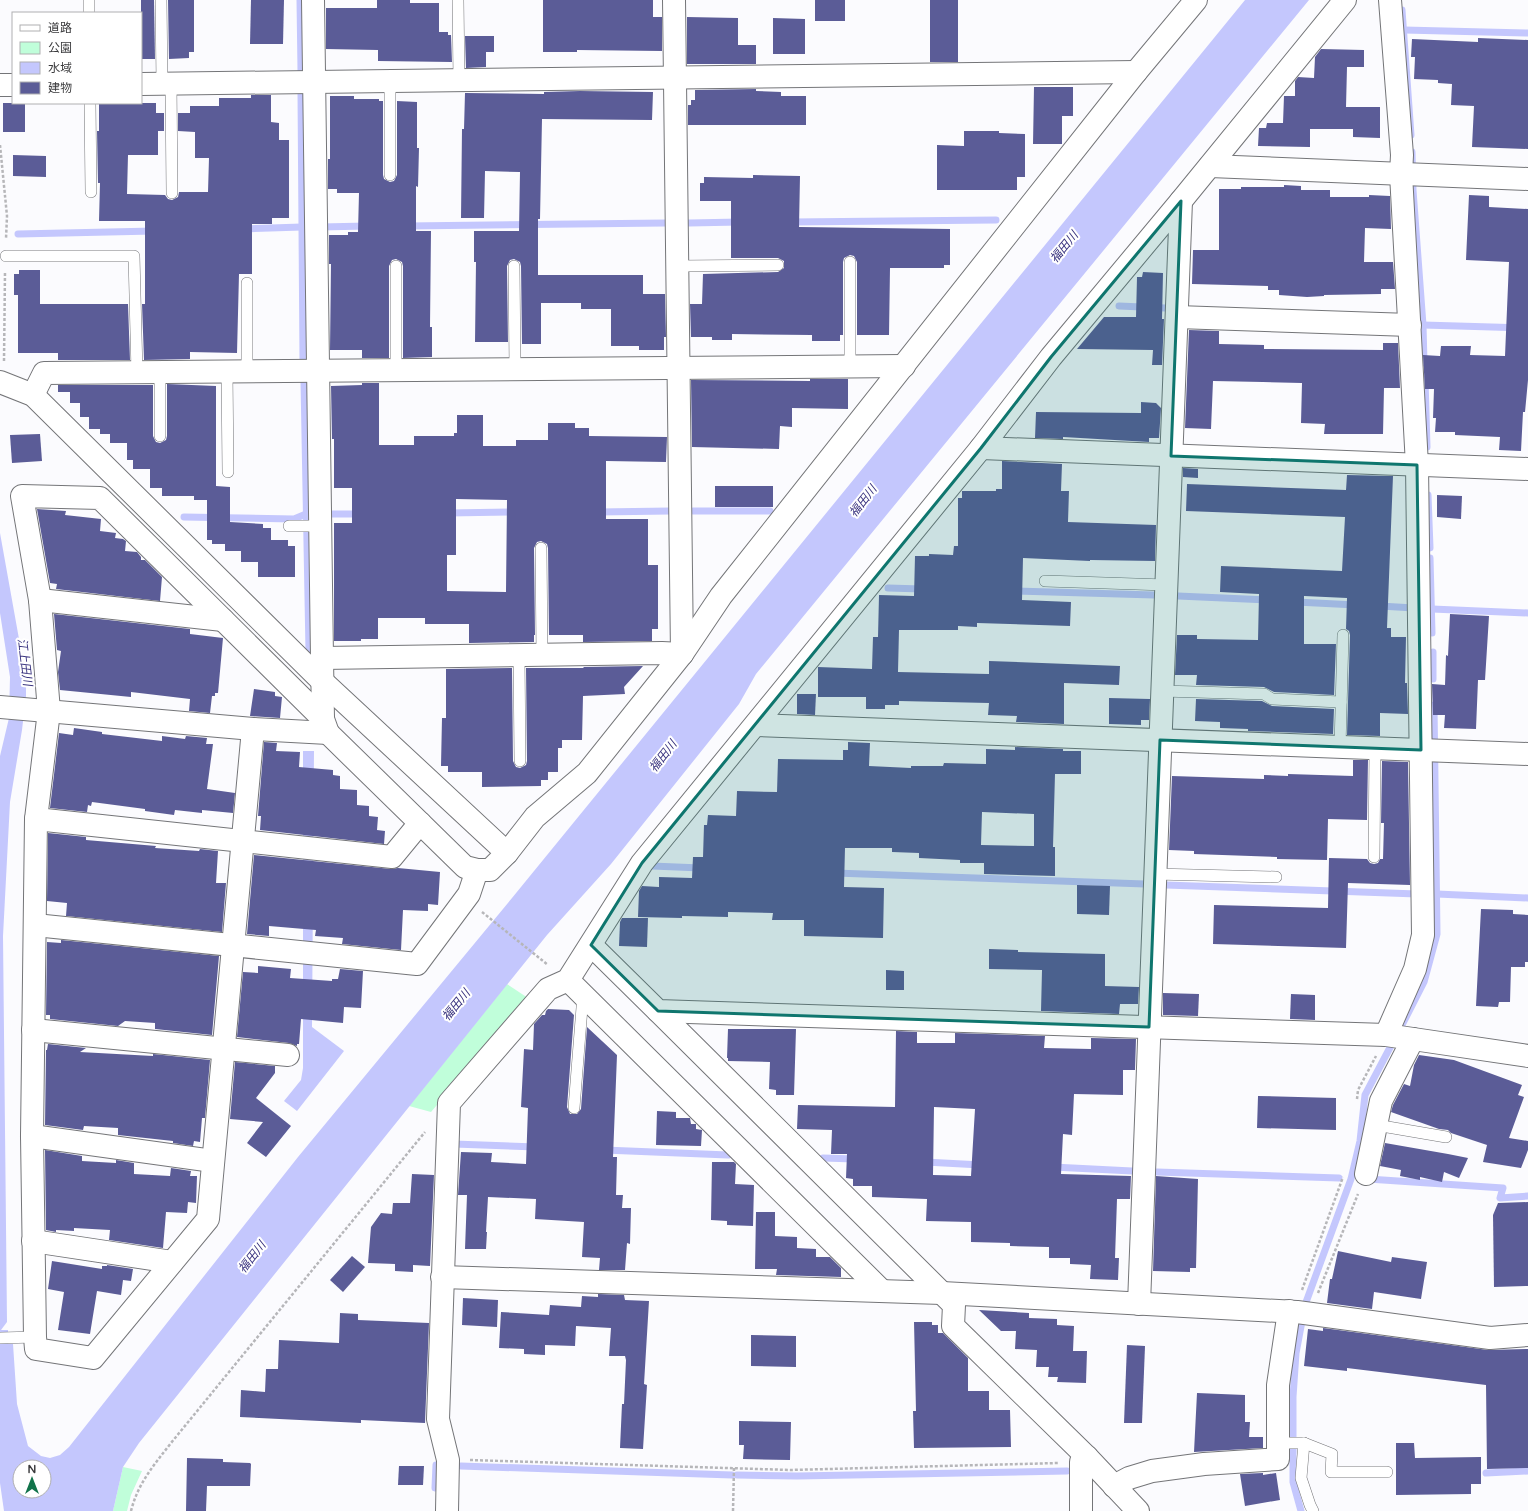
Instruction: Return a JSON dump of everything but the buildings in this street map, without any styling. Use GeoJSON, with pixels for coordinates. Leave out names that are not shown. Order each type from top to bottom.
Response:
{"type":"FeatureCollection","features":[{"type":"Feature","properties":{"kind":"street"},"geometry":{"type":"LineString","coordinates":[[313,0],[318,371],[305,526],[322,658],[322,681],[326,726]]}},
{"type":"Feature","properties":{"kind":"street"},"geometry":{"type":"LineString","coordinates":[[674,0],[682,654]]}},
{"type":"Feature","properties":{"kind":"street"},"geometry":{"type":"LineString","coordinates":[[253,729],[208,1219],[93,1358],[36,1349],[32,1136],[36,819],[40,710],[40,600],[22,496],[100,498],[223,620],[420,823],[465,867],[477,870],[490,870],[507,853],[535,817],[587,773],[682,654],[721,596],[1136,72],[1196,0]]}},
{"type":"Feature","properties":{"kind":"street"},"geometry":{"type":"LineString","coordinates":[[447,1511],[448,1460],[438,1419],[449,1103],[548,989],[568,981],[642,863],[981,448],[1051,356],[1210,166],[1345,0]]}},
{"type":"Feature","properties":{"kind":"street"},"geometry":{"type":"LineString","coordinates":[[1356,1173],[1376,1125],[1423,935],[1429,751],[1423,465],[1410,325],[1409,174],[1402,155],[1390,0]]}},
{"type":"Feature","properties":{"kind":"street"},"geometry":{"type":"LineString","coordinates":[[158,84],[1136,72]]}},
{"type":"Feature","properties":{"kind":"street"},"geometry":{"type":"LineString","coordinates":[[0,86],[12,85]]}},
{"type":"Feature","properties":{"kind":"street"},"geometry":{"type":"LineString","coordinates":[[1210,166],[1528,179]]}},
{"type":"Feature","properties":{"kind":"street"},"geometry":{"type":"LineString","coordinates":[[1139,1304],[1181,201]]}},
{"type":"Feature","properties":{"kind":"street"},"geometry":{"type":"LineString","coordinates":[[1177,317],[1410,325]]}},
{"type":"Feature","properties":{"kind":"street"},"geometry":{"type":"LineString","coordinates":[[33,395],[44,373],[904,366]]}},
{"type":"Feature","properties":{"kind":"street"},"geometry":{"type":"LineString","coordinates":[[0,383],[33,395],[322,681],[507,853]]}},
{"type":"Feature","properties":{"kind":"street"},"geometry":{"type":"LineString","coordinates":[[981,448],[1528,469]]}},
{"type":"Feature","properties":{"kind":"street"},"geometry":{"type":"LineString","coordinates":[[40,600],[223,620]]}},
{"type":"Feature","properties":{"kind":"street"},"geometry":{"type":"LineString","coordinates":[[322,658],[662,653],[682,654]]}},
{"type":"Feature","properties":{"kind":"street"},"geometry":{"type":"LineString","coordinates":[[0,707],[253,729],[326,726]]}},
{"type":"Feature","properties":{"kind":"street"},"geometry":{"type":"LineString","coordinates":[[756,725],[1528,754]]}},
{"type":"Feature","properties":{"kind":"street"},"geometry":{"type":"LineString","coordinates":[[36,819],[392,857],[420,823]]}},
{"type":"Feature","properties":{"kind":"street"},"geometry":{"type":"LineString","coordinates":[[35,925],[417,964],[469,894],[477,870]]}},
{"type":"Feature","properties":{"kind":"street"},"geometry":{"type":"LineString","coordinates":[[591,945],[954,1305],[953,1326],[1084,1460],[1114,1486],[1138,1511]]}},
{"type":"Feature","properties":{"kind":"street"},"geometry":{"type":"LineString","coordinates":[[568,981],[882,1291]]}},
{"type":"Feature","properties":{"kind":"street"},"geometry":{"type":"LineString","coordinates":[[658,1011],[1399,1037],[1528,1056]]}},
{"type":"Feature","properties":{"kind":"street"},"geometry":{"type":"LineString","coordinates":[[33,1030],[288,1055]]}},
{"type":"Feature","properties":{"kind":"street"},"geometry":{"type":"LineString","coordinates":[[32,1136],[213,1161]]}},
{"type":"Feature","properties":{"kind":"street"},"geometry":{"type":"LineString","coordinates":[[33,1241],[172,1262]]}},
{"type":"Feature","properties":{"kind":"street"},"geometry":{"type":"LineString","coordinates":[[442,1277],[942,1293],[1301,1312],[1490,1338],[1528,1335]]}},
{"type":"Feature","properties":{"kind":"street"},"geometry":{"type":"LineString","coordinates":[[1114,1486],[1129,1478],[1152,1471],[1204,1464],[1278,1459],[1291,1443],[1278,1385],[1301,1312]]}},
{"type":"Feature","properties":{"kind":"street"},"geometry":{"type":"LineString","coordinates":[[1081,1511],[1084,1460]]}},
{"type":"Feature","properties":{"kind":"lane"},"geometry":{"type":"LineString","coordinates":[[89,0],[89,12]]}},
{"type":"Feature","properties":{"kind":"lane"},"geometry":{"type":"LineString","coordinates":[[161,0],[158,84],[172,193]]}},
{"type":"Feature","properties":{"kind":"lane"},"geometry":{"type":"LineString","coordinates":[[458,0],[459,80]]}},
{"type":"Feature","properties":{"kind":"lane"},"geometry":{"type":"LineString","coordinates":[[390,81],[390,174]]}},
{"type":"Feature","properties":{"kind":"lane"},"geometry":{"type":"LineString","coordinates":[[90,104],[91,192]]}},
{"type":"Feature","properties":{"kind":"lane"},"geometry":{"type":"LineString","coordinates":[[6,256],[134,256],[137,372]]}},
{"type":"Feature","properties":{"kind":"lane"},"geometry":{"type":"LineString","coordinates":[[850,262],[850,366]]}},
{"type":"Feature","properties":{"kind":"lane"},"geometry":{"type":"LineString","coordinates":[[677,266],[778,265]]}},
{"type":"Feature","properties":{"kind":"lane"},"geometry":{"type":"LineString","coordinates":[[396,266],[396,370]]}},
{"type":"Feature","properties":{"kind":"lane"},"geometry":{"type":"LineString","coordinates":[[514,266],[516,369]]}},
{"type":"Feature","properties":{"kind":"lane"},"geometry":{"type":"LineString","coordinates":[[228,472],[247,283]]}},
{"type":"Feature","properties":{"kind":"lane"},"geometry":{"type":"LineString","coordinates":[[160,372],[160,436]]}},
{"type":"Feature","properties":{"kind":"lane"},"geometry":{"type":"LineString","coordinates":[[541,548],[542,655]]}},
{"type":"Feature","properties":{"kind":"lane"},"geometry":{"type":"LineString","coordinates":[[1045,581],[1166,585]]}},
{"type":"Feature","properties":{"kind":"lane"},"geometry":{"type":"LineString","coordinates":[[1340,747],[1343,635]]}},
{"type":"Feature","properties":{"kind":"lane"},"geometry":{"type":"LineString","coordinates":[[519,655],[520,761]]}},
{"type":"Feature","properties":{"kind":"lane"},"geometry":{"type":"LineString","coordinates":[[1162,691],[1264,694],[1272,699],[1342,702]]}},
{"type":"Feature","properties":{"kind":"lane"},"geometry":{"type":"LineString","coordinates":[[1374,857],[1375,748]]}},
{"type":"Feature","properties":{"kind":"lane"},"geometry":{"type":"LineString","coordinates":[[1155,874],[1276,877]]}},
{"type":"Feature","properties":{"kind":"lane"},"geometry":{"type":"LineString","coordinates":[[568,981],[574,1108]]}},
{"type":"Feature","properties":{"kind":"lane"},"geometry":{"type":"LineString","coordinates":[[1376,1125],[1446,1137]]}},
{"type":"Feature","properties":{"kind":"lane"},"geometry":{"type":"LineString","coordinates":[[0,1338],[35,1337]]}},
{"type":"Feature","properties":{"kind":"lane"},"geometry":{"type":"LineString","coordinates":[[1291,1443],[1332,1454],[1331,1472],[1387,1472]]}},
{"type":"Feature","properties":{"kind":"lane"},"geometry":{"type":"LineString","coordinates":[[1291,1443],[1301,1478],[1313,1511]]}},
{"type":"Feature","properties":{"kind":"path"},"geometry":{"type":"LineString","coordinates":[[478,909],[568,981]]}},
{"type":"Feature","properties":{"kind":"path"},"geometry":{"type":"LineString","coordinates":[[1356,1104],[1358,1090],[1399,1037]]}},
{"type":"Feature","properties":{"kind":"path"},"geometry":{"type":"LineString","coordinates":[[131,1511],[135,1496],[146,1477],[171,1443],[449,1103]]}},
{"type":"Feature","properties":{"kind":"path"},"geometry":{"type":"LineString","coordinates":[[1301,1312],[1316,1297],[1356,1173]]}},
{"type":"Feature","properties":{"kind":"path"},"geometry":{"type":"LineString","coordinates":[[1301,1312],[1356,1173]]}},
{"type":"Feature","properties":{"kind":"path"},"geometry":{"type":"LineString","coordinates":[[448,1460],[790,1470],[1084,1460]]}},
{"type":"Feature","properties":{"kind":"path"},"geometry":{"type":"LineString","coordinates":[[733,1511],[734,1468]]}},
{"type":"Feature","properties":{"kind":"highlighted area"},"geometry":{"type":"Polygon","coordinates":[[[1181,201],[1171,456],[1417,465],[1421,750],[1160,740],[1149,1027],[658,1011],[591,945],[642,863],[981,448],[1051,357],[1181,201]]]}},
{"type":"Feature","properties":{"kind":"green space"},"geometry":{"type":"Polygon","coordinates":[[[507,984],[528,998],[431,1112],[409,1106],[507,984]]]}},
{"type":"Feature","properties":{"kind":"green space"},"geometry":{"type":"Polygon","coordinates":[[[123,1467],[142,1471],[131,1495],[127,1511],[113,1511],[123,1467]]]}},
{"type":"Feature","properties":{"kind":"water","name":"福田川"},"geometry":{"type":"Polygon","coordinates":[[[1245,0],[1309,0],[756,674],[739,704],[611,864],[547,935],[139,1443],[123,1467],[113,1511],[4,1511],[0,1483],[0,756],[9,718],[10,677],[0,613],[0,533],[26,678],[26,696],[22,730],[10,802],[3,936],[7,1322],[1,1330],[8,1330],[8,1344],[13,1344],[17,1404],[28,1446],[41,1456],[50,1458],[60,1455],[69,1447],[298,1157],[512,898],[1245,0]]]}},
{"type":"Feature","properties":{"kind":"water"},"geometry":{"type":"Polygon","coordinates":[[[303,751],[314,751],[312,1027],[344,1051],[297,1111],[284,1101],[301,1080],[303,1068],[303,751]]]}},
{"type":"Feature","properties":{"kind":"waterway"},"geometry":{"type":"LineString","coordinates":[[300,0],[301,71]]}},
{"type":"Feature","properties":{"kind":"waterway"},"geometry":{"type":"LineString","coordinates":[[1402,10],[1411,135]]}},
{"type":"Feature","properties":{"kind":"waterway"},"geometry":{"type":"LineString","coordinates":[[1404,30],[1528,33]]}},
{"type":"Feature","properties":{"kind":"waterway"},"geometry":{"type":"LineString","coordinates":[[301,92],[303,362]]}},
{"type":"Feature","properties":{"kind":"waterway"},"geometry":{"type":"LineString","coordinates":[[1412,152],[1424,363]]}},
{"type":"Feature","properties":{"kind":"waterway"},"geometry":{"type":"LineString","coordinates":[[791,222],[996,220]]}},
{"type":"Feature","properties":{"kind":"waterway"},"geometry":{"type":"LineString","coordinates":[[689,223],[740,222]]}},
{"type":"Feature","properties":{"kind":"waterway"},"geometry":{"type":"LineString","coordinates":[[407,226],[665,223]]}},
{"type":"Feature","properties":{"kind":"waterway"},"geometry":{"type":"LineString","coordinates":[[321,227],[367,226]]}},
{"type":"Feature","properties":{"kind":"waterway"},"geometry":{"type":"LineString","coordinates":[[242,229],[302,227]]}},
{"type":"Feature","properties":{"kind":"waterway"},"geometry":{"type":"LineString","coordinates":[[18,234],[154,231]]}},
{"type":"Feature","properties":{"kind":"waterway"},"geometry":{"type":"LineString","coordinates":[[1119,306],[1165,308]]}},
{"type":"Feature","properties":{"kind":"waterway"},"geometry":{"type":"LineString","coordinates":[[1423,325],[1528,328]]}},
{"type":"Feature","properties":{"kind":"waterway"},"geometry":{"type":"LineString","coordinates":[[1425,379],[1427,447]]}},
{"type":"Feature","properties":{"kind":"waterway"},"geometry":{"type":"LineString","coordinates":[[304,381],[309,651]]}},
{"type":"Feature","properties":{"kind":"waterway"},"geometry":{"type":"LineString","coordinates":[[1428,495],[1430,548]]}},
{"type":"Feature","properties":{"kind":"waterway"},"geometry":{"type":"LineString","coordinates":[[598,512],[670,511]]}},
{"type":"Feature","properties":{"kind":"waterway"},"geometry":{"type":"LineString","coordinates":[[693,511],[770,511]]}},
{"type":"Feature","properties":{"kind":"waterway"},"geometry":{"type":"LineString","coordinates":[[448,513],[516,512]]}},
{"type":"Feature","properties":{"kind":"waterway"},"geometry":{"type":"LineString","coordinates":[[184,517],[294,519],[306,514]]}},
{"type":"Feature","properties":{"kind":"waterway"},"geometry":{"type":"LineString","coordinates":[[325,514],[362,514]]}},
{"type":"Feature","properties":{"kind":"waterway"},"geometry":{"type":"LineString","coordinates":[[1430,558],[1432,633]]}},
{"type":"Feature","properties":{"kind":"waterway"},"geometry":{"type":"LineString","coordinates":[[888,588],[922,589]]}},
{"type":"Feature","properties":{"kind":"waterway"},"geometry":{"type":"LineString","coordinates":[[1014,591],[1154,595]]}},
{"type":"Feature","properties":{"kind":"waterway"},"geometry":{"type":"LineString","coordinates":[[1178,596],[1268,600]]}},
{"type":"Feature","properties":{"kind":"waterway"},"geometry":{"type":"LineString","coordinates":[[1296,602],[1356,605]]}},
{"type":"Feature","properties":{"kind":"waterway"},"geometry":{"type":"LineString","coordinates":[[1380,606],[1414,608]]}},
{"type":"Feature","properties":{"kind":"waterway"},"geometry":{"type":"LineString","coordinates":[[1432,609],[1528,613]]}},
{"type":"Feature","properties":{"kind":"waterway"},"geometry":{"type":"LineString","coordinates":[[1433,652],[1433,679]]}},
{"type":"Feature","properties":{"kind":"waterway"},"geometry":{"type":"LineString","coordinates":[[1400,1029],[1424,982],[1437,934],[1434,705]]}},
{"type":"Feature","properties":{"kind":"waterway"},"geometry":{"type":"LineString","coordinates":[[652,866],[701,868]]}},
{"type":"Feature","properties":{"kind":"waterway"},"geometry":{"type":"LineString","coordinates":[[835,873],[1145,884]]}},
{"type":"Feature","properties":{"kind":"waterway"},"geometry":{"type":"LineString","coordinates":[[1166,885],[1417,894]]}},
{"type":"Feature","properties":{"kind":"waterway"},"geometry":{"type":"LineString","coordinates":[[1437,894],[1528,898]]}},
{"type":"Feature","properties":{"kind":"waterway"},"geometry":{"type":"LineString","coordinates":[[1301,1511],[1293,1482],[1293,1397],[1296,1353],[1305,1305],[1351,1179],[1360,1141],[1365,1095],[1395,1038]]}},
{"type":"Feature","properties":{"kind":"waterway"},"geometry":{"type":"LineString","coordinates":[[454,1144],[536,1147]]}},
{"type":"Feature","properties":{"kind":"waterway"},"geometry":{"type":"LineString","coordinates":[[604,1150],[728,1155]]}},
{"type":"Feature","properties":{"kind":"waterway"},"geometry":{"type":"LineString","coordinates":[[823,1158],[855,1159]]}},
{"type":"Feature","properties":{"kind":"waterway"},"geometry":{"type":"LineString","coordinates":[[925,1162],[981,1165]]}},
{"type":"Feature","properties":{"kind":"waterway"},"geometry":{"type":"LineString","coordinates":[[1053,1167],[1132,1171]]}},
{"type":"Feature","properties":{"kind":"waterway"},"geometry":{"type":"LineString","coordinates":[[1157,1172],[1339,1178]]}},
{"type":"Feature","properties":{"kind":"waterway"},"geometry":{"type":"LineString","coordinates":[[1368,1179],[1503,1188],[1500,1198],[1528,1196]]}},
{"type":"Feature","properties":{"kind":"waterway"},"geometry":{"type":"LineString","coordinates":[[435,1488],[436,1465]]}},
{"type":"Feature","properties":{"kind":"waterway"},"geometry":{"type":"LineString","coordinates":[[461,1466],[732,1475]]}},
{"type":"Feature","properties":{"kind":"waterway"},"geometry":{"type":"LineString","coordinates":[[737,1475],[797,1476],[1067,1471]]}},
{"type":"Feature","properties":{"kind":"waterway"},"geometry":{"type":"LineString","coordinates":[[1486,1473],[1528,1471]]}},
{"type":"Feature","properties":{"kind":"water label","name":"江上田川"},"geometry":{"type":"Point","coordinates":[25,662]}}]}
